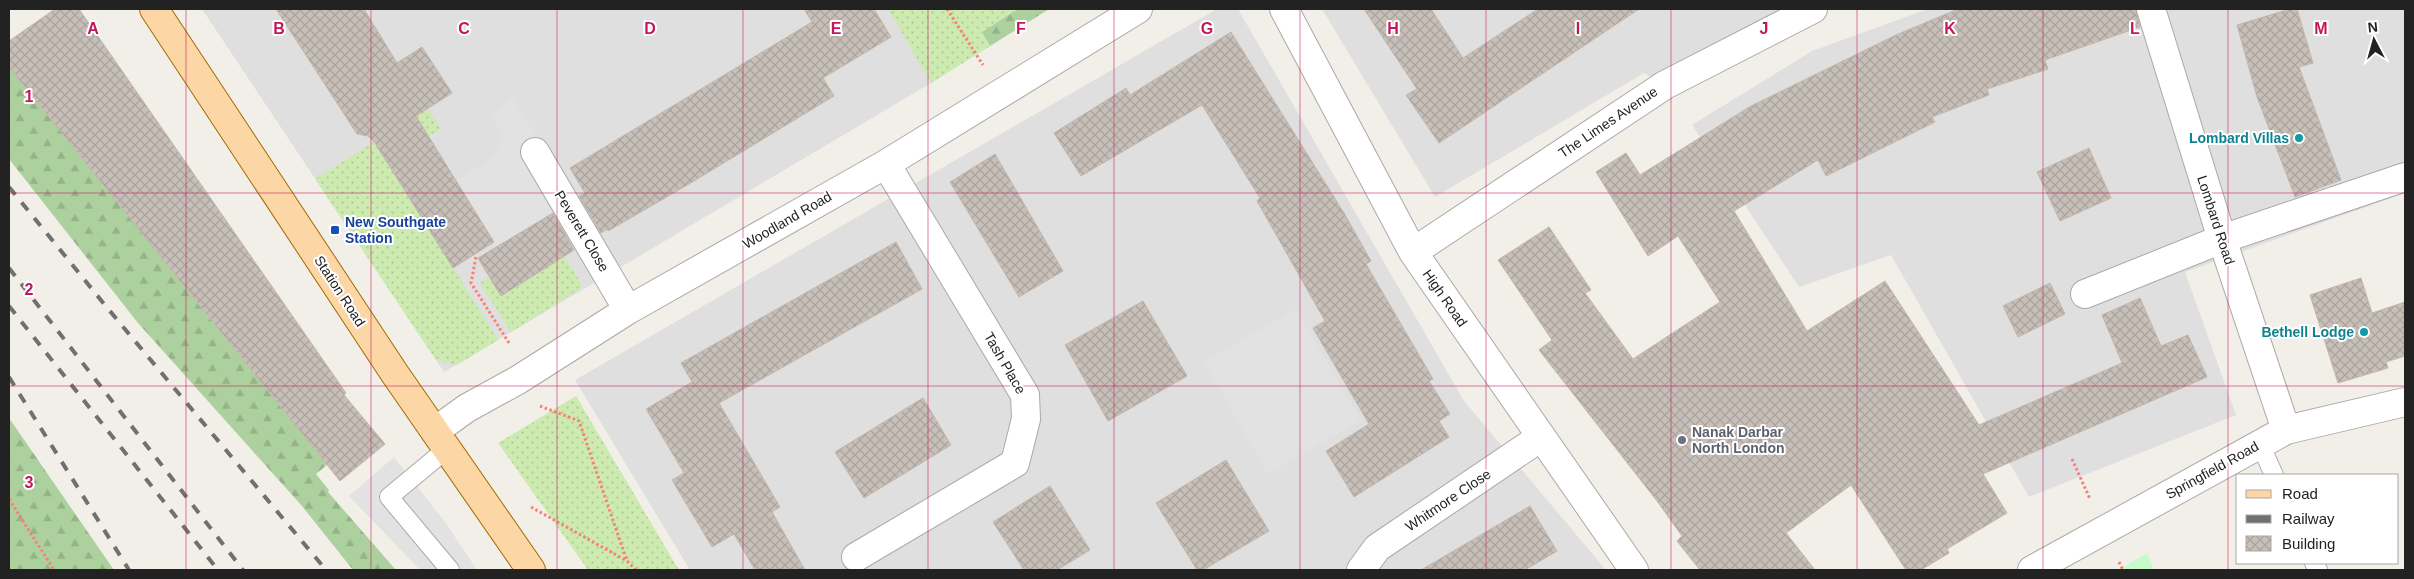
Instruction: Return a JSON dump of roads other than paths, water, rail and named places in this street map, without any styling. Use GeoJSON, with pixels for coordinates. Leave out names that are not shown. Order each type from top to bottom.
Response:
{"type":"FeatureCollection","features":[{"type":"Feature","properties":{"kind":"main road","name":"Station Road"},"geometry":{"type":"LineString","coordinates":[[154,9],[441,440],[531,570]]}},
{"type":"Feature","properties":{"kind":"street","name":"Woodland Road"},"geometry":{"type":"LineString","coordinates":[[441,440],[467,408],[518,380],[628,310],[886,164],[1138,9]]}},
{"type":"Feature","properties":{"kind":"street","name":"High Road"},"geometry":{"type":"LineString","coordinates":[[1284,9],[1413,252],[1634,570]]}},
{"type":"Feature","properties":{"kind":"street","name":"The Limes Avenue"},"geometry":{"type":"LineString","coordinates":[[1413,252],[1665,85],[1813,9]]}},
{"type":"Feature","properties":{"kind":"street","name":"Lombard Road"},"geometry":{"type":"LineString","coordinates":[[2151,9],[2222,239],[2286,430]]}},
{"type":"Feature","properties":{"kind":"street","name":"Peverett Close"},"geometry":{"type":"LineString","coordinates":[[536,152],[628,310]]}},
{"type":"Feature","properties":{"kind":"street","name":"Tash Place"},"geometry":{"type":"LineString","coordinates":[[856,557],[1015,463],[1026,419],[1025,396],[886,164]]}},
{"type":"Feature","properties":{"kind":"street"},"geometry":{"type":"LineString","coordinates":[[2085,294],[2222,239],[2405,177]]}},
{"type":"Feature","properties":{"kind":"street","name":"Springfield Road"},"geometry":{"type":"LineString","coordinates":[[2032,570],[2286,430],[2405,402]]}},
{"type":"Feature","properties":{"kind":"street","name":"Whitmore Close"},"geometry":{"type":"LineString","coordinates":[[1361,570],[1377,548],[1541,438]]}},
{"type":"Feature","properties":{"kind":"lane"},"geometry":{"type":"LineString","coordinates":[[441,440],[389,497],[450,570]]}},
{"type":"Feature","properties":{"kind":"lane"},"geometry":{"type":"LineString","coordinates":[[2260,444],[2274,474]]}},
{"type":"Feature","properties":{"kind":"railway"},"geometry":{"type":"LineString","coordinates":[[9,187],[326,570]]}},
{"type":"Feature","properties":{"kind":"railway"},"geometry":{"type":"LineString","coordinates":[[9,268],[243,570]]}},
{"type":"Feature","properties":{"kind":"railway"},"geometry":{"type":"LineString","coordinates":[[9,306],[218,570]]}},
{"type":"Feature","properties":{"kind":"railway"},"geometry":{"type":"LineString","coordinates":[[9,377],[129,570]]}},
{"type":"Feature","properties":{"kind":"place","name":"Lombard Villas"},"geometry":{"type":"Point","coordinates":[2299,138]}},
{"type":"Feature","properties":{"kind":"place","name":"New Southgate Station"},"geometry":{"type":"Point","coordinates":[335,230]}},
{"type":"Feature","properties":{"kind":"place","name":"Bethell Lodge"},"geometry":{"type":"Point","coordinates":[2364,332]}},
{"type":"Feature","properties":{"kind":"place","name":"Nanak Darbar North London"},"geometry":{"type":"Point","coordinates":[1682,440]}}]}
